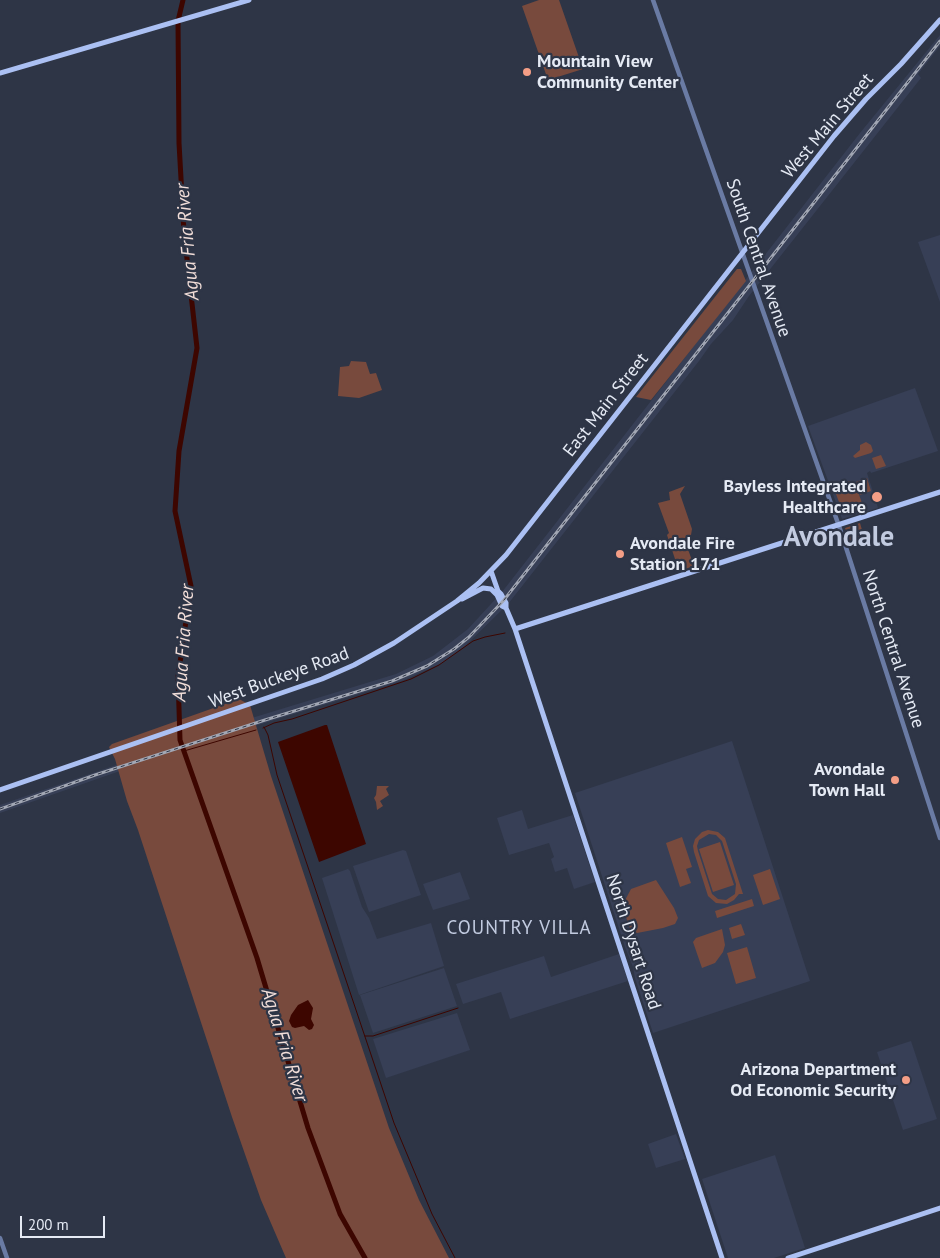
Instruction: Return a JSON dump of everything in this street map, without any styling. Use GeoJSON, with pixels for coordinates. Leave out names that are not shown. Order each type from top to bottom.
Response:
{"type":"FeatureCollection","features":[{"type":"Feature","properties":{"kind":"main road"},"geometry":{"type":"LineString","coordinates":[[0,73],[249,0]]}},
{"type":"Feature","properties":{"kind":"main road","name":"West Main Street"},"geometry":{"type":"LineString","coordinates":[[742,253],[849,118],[940,20]]}},
{"type":"Feature","properties":{"kind":"main road","name":"East Main Street"},"geometry":{"type":"LineString","coordinates":[[490,571],[507,554],[742,253]]}},
{"type":"Feature","properties":{"kind":"main road"},"geometry":{"type":"LineString","coordinates":[[515,629],[940,492]]}},
{"type":"Feature","properties":{"kind":"main road","name":"North Dysart Road"},"geometry":{"type":"LineString","coordinates":[[490,571],[502,606],[506,608],[515,629],[722,1258]]}},
{"type":"Feature","properties":{"kind":"main road","name":"West Buckeye Road"},"geometry":{"type":"LineString","coordinates":[[0,790],[250,705],[312,683],[354,665],[421,627],[457,601],[490,571]]}},
{"type":"Feature","properties":{"kind":"main road"},"geometry":{"type":"LineString","coordinates":[[457,601],[483,588],[491,589],[498,594]]}},
{"type":"Feature","properties":{"kind":"main road"},"geometry":{"type":"LineString","coordinates":[[788,1258],[940,1208]]}},
{"type":"Feature","properties":{"kind":"street","name":"South Central Avenue"},"geometry":{"type":"LineString","coordinates":[[653,0],[839,525]]}},
{"type":"Feature","properties":{"kind":"street","name":"North Central Avenue"},"geometry":{"type":"LineString","coordinates":[[839,525],[940,838]]}},
{"type":"Feature","properties":{"kind":"street"},"geometry":{"type":"LineString","coordinates":[[0,1238],[7,1258]]}},
{"type":"Feature","properties":{"kind":"shaded area"},"geometry":{"type":"Polygon","coordinates":[[[539,0],[559,0],[583,69],[548,80],[522,6],[539,0]]]}},
{"type":"Feature","properties":{"kind":"shaded area"},"geometry":{"type":"Polygon","coordinates":[[[940,35],[940,46],[918,74],[921,78],[749,296],[733,320],[711,344],[508,604],[465,646],[442,663],[402,681],[258,725],[0,813],[0,805],[255,717],[396,674],[433,656],[468,629],[502,592],[860,133],[940,35]]]}},
{"type":"Feature","properties":{"kind":"shaded area"},"geometry":{"type":"Polygon","coordinates":[[[940,235],[940,302],[918,242],[940,235]]]}},
{"type":"Feature","properties":{"kind":"shaded area"},"geometry":{"type":"Polygon","coordinates":[[[737,269],[741,269],[746,281],[651,400],[636,397],[737,269]]]}},
{"type":"Feature","properties":{"kind":"shaded area"},"geometry":{"type":"Polygon","coordinates":[[[351,361],[366,362],[370,374],[376,373],[382,390],[359,398],[338,396],[340,367],[349,366],[351,361]]]}},
{"type":"Feature","properties":{"kind":"shaded area"},"geometry":{"type":"Polygon","coordinates":[[[915,388],[938,451],[867,473],[878,508],[842,519],[808,426],[915,388]]]}},
{"type":"Feature","properties":{"kind":"shaded area"},"geometry":{"type":"Polygon","coordinates":[[[866,442],[871,445],[873,451],[855,458],[853,456],[860,450],[860,445],[866,442]]]}},
{"type":"Feature","properties":{"kind":"shaded area"},"geometry":{"type":"Polygon","coordinates":[[[881,455],[886,466],[876,469],[872,458],[881,455]]]}},
{"type":"Feature","properties":{"kind":"shaded area"},"geometry":{"type":"Polygon","coordinates":[[[867,478],[871,491],[860,495],[856,482],[867,478]]]}},
{"type":"Feature","properties":{"kind":"shaded area"},"geometry":{"type":"Polygon","coordinates":[[[849,481],[857,489],[862,503],[857,508],[846,511],[842,510],[836,494],[838,485],[849,481]]]}},
{"type":"Feature","properties":{"kind":"shaded area"},"geometry":{"type":"Polygon","coordinates":[[[685,486],[680,494],[692,529],[691,535],[685,538],[685,541],[694,566],[679,571],[667,535],[669,533],[658,503],[670,500],[669,492],[685,486]]]}},
{"type":"Feature","properties":{"kind":"shaded area"},"geometry":{"type":"Polygon","coordinates":[[[860,523],[864,537],[850,541],[845,528],[860,523]]]}},
{"type":"Feature","properties":{"kind":"shaded area"},"geometry":{"type":"Polygon","coordinates":[[[239,699],[250,705],[271,776],[389,1128],[419,1200],[449,1258],[286,1258],[261,1200],[127,801],[115,759],[109,747],[112,744],[239,699]]]}},
{"type":"Feature","properties":{"kind":"shaded area"},"geometry":{"type":"Polygon","coordinates":[[[327,725],[366,844],[319,862],[278,742],[327,725]]]}},
{"type":"Feature","properties":{"kind":"shaded area"},"geometry":{"type":"Polygon","coordinates":[[[732,741],[810,981],[653,1033],[575,793],[732,741]]]}},
{"type":"Feature","properties":{"kind":"shaded area"},"geometry":{"type":"Polygon","coordinates":[[[377,786],[389,786],[386,789],[389,795],[380,801],[383,806],[377,810],[374,798],[377,786]]]}},
{"type":"Feature","properties":{"kind":"shaded area"},"geometry":{"type":"Polygon","coordinates":[[[522,810],[528,829],[573,815],[595,882],[574,889],[567,868],[555,872],[551,859],[554,857],[549,843],[509,855],[497,818],[522,810]]]}},
{"type":"Feature","properties":{"kind":"shaded area"},"geometry":{"type":"Polygon","coordinates":[[[708,830],[718,832],[725,838],[743,894],[739,894],[727,904],[716,903],[708,896],[693,846],[695,839],[702,832],[708,830]],[[709,834],[699,840],[697,846],[712,894],[718,899],[726,900],[735,894],[736,884],[722,841],[716,835],[709,834]]]}},
{"type":"Feature","properties":{"kind":"shaded area"},"geometry":{"type":"Polygon","coordinates":[[[682,837],[692,867],[686,869],[691,883],[680,887],[666,843],[682,837]]]}},
{"type":"Feature","properties":{"kind":"shaded area"},"geometry":{"type":"Polygon","coordinates":[[[720,842],[734,885],[713,892],[699,849],[720,842]]]}},
{"type":"Feature","properties":{"kind":"shaded area"},"geometry":{"type":"Polygon","coordinates":[[[403,850],[406,851],[421,895],[369,912],[353,866],[403,850]]]}},
{"type":"Feature","properties":{"kind":"shaded area"},"geometry":{"type":"Polygon","coordinates":[[[348,869],[362,907],[369,918],[377,939],[431,923],[444,966],[359,995],[322,878],[348,869]]]}},
{"type":"Feature","properties":{"kind":"shaded area"},"geometry":{"type":"Polygon","coordinates":[[[770,869],[780,899],[763,905],[753,875],[770,869]]]}},
{"type":"Feature","properties":{"kind":"shaded area"},"geometry":{"type":"Polygon","coordinates":[[[460,872],[470,899],[433,910],[423,884],[460,872]]]}},
{"type":"Feature","properties":{"kind":"shaded area"},"geometry":{"type":"Polygon","coordinates":[[[656,880],[674,908],[678,918],[675,924],[632,934],[622,906],[631,889],[656,880]]]}},
{"type":"Feature","properties":{"kind":"shaded area"},"geometry":{"type":"Polygon","coordinates":[[[752,899],[754,906],[717,918],[715,911],[752,899]]]}},
{"type":"Feature","properties":{"kind":"shaded area"},"geometry":{"type":"Polygon","coordinates":[[[741,924],[745,935],[732,939],[729,928],[741,924]]]}},
{"type":"Feature","properties":{"kind":"shaded area"},"geometry":{"type":"Polygon","coordinates":[[[722,929],[725,945],[723,952],[715,963],[702,968],[693,942],[696,938],[722,929]]]}},
{"type":"Feature","properties":{"kind":"shaded area"},"geometry":{"type":"Polygon","coordinates":[[[747,947],[756,978],[736,984],[727,953],[747,947]]]}},
{"type":"Feature","properties":{"kind":"shaded area"},"geometry":{"type":"Polygon","coordinates":[[[619,954],[628,981],[510,1019],[501,992],[463,1004],[456,984],[544,956],[551,977],[619,954]]]}},
{"type":"Feature","properties":{"kind":"shaded area"},"geometry":{"type":"Polygon","coordinates":[[[444,968],[457,1006],[373,1033],[360,995],[444,968]]]}},
{"type":"Feature","properties":{"kind":"shaded area"},"geometry":{"type":"Polygon","coordinates":[[[308,1000],[313,1008],[311,1019],[314,1025],[312,1029],[309,1030],[304,1026],[292,1027],[289,1021],[291,1015],[298,1005],[308,1000]]]}},
{"type":"Feature","properties":{"kind":"shaded area"},"geometry":{"type":"Polygon","coordinates":[[[457,1013],[470,1050],[386,1078],[373,1039],[457,1013]]]}},
{"type":"Feature","properties":{"kind":"shaded area"},"geometry":{"type":"Polygon","coordinates":[[[911,1041],[937,1119],[903,1130],[877,1052],[911,1041]]]}},
{"type":"Feature","properties":{"kind":"shaded area"},"geometry":{"type":"Polygon","coordinates":[[[676,1134],[685,1159],[656,1168],[648,1144],[676,1134]]]}},
{"type":"Feature","properties":{"kind":"shaded area"},"geometry":{"type":"Polygon","coordinates":[[[775,1155],[805,1248],[774,1258],[728,1258],[702,1179],[775,1155]]]}},
{"type":"Feature","properties":{"kind":"waterway","name":"Agua Fria River"},"geometry":{"type":"LineString","coordinates":[[183,0],[178,21],[179,143],[184,232],[197,348],[179,451],[175,511],[191,586],[178,677],[180,740],[257,958],[308,1128],[340,1214],[365,1258]]}},
{"type":"Feature","properties":{"kind":"waterway"},"geometry":{"type":"LineString","coordinates":[[263,728],[411,679],[439,665],[473,641],[505,633]]}},
{"type":"Feature","properties":{"kind":"waterway"},"geometry":{"type":"LineString","coordinates":[[264,727],[268,735],[277,775],[394,1123],[432,1214],[455,1258]]}},
{"type":"Feature","properties":{"kind":"waterway"},"geometry":{"type":"LineString","coordinates":[[184,751],[256,730]]}},
{"type":"Feature","properties":{"kind":"waterway"},"geometry":{"type":"LineString","coordinates":[[365,1036],[373,1036],[458,1008]]}},
{"type":"Feature","properties":{"kind":"railway"},"geometry":{"type":"LineString","coordinates":[[0,809],[95,775],[392,681],[427,666],[469,637],[504,600],[940,41]]}},
{"type":"Feature","properties":{"kind":"place","name":"Mountain View Community Center"},"geometry":{"type":"Point","coordinates":[527,72]}},
{"type":"Feature","properties":{"kind":"place","name":"Bayless Integrated Healthcare"},"geometry":{"type":"Point","coordinates":[877,497]}},
{"type":"Feature","properties":{"kind":"place","name":"Avondale Fire Station 171"},"geometry":{"type":"Point","coordinates":[620,554]}},
{"type":"Feature","properties":{"kind":"place","name":"Avondale Town Hall"},"geometry":{"type":"Point","coordinates":[895,780]}},
{"type":"Feature","properties":{"kind":"place","name":"Arizona Department Od Economic Security"},"geometry":{"type":"Point","coordinates":[906,1080]}},
{"type":"Feature","properties":{"kind":"district","name":"Avondale"},"geometry":{"type":"Point","coordinates":[839,538]}},
{"type":"Feature","properties":{"kind":"district","name":"COUNTRY VILLA"},"geometry":{"type":"Point","coordinates":[519,929]}}]}
